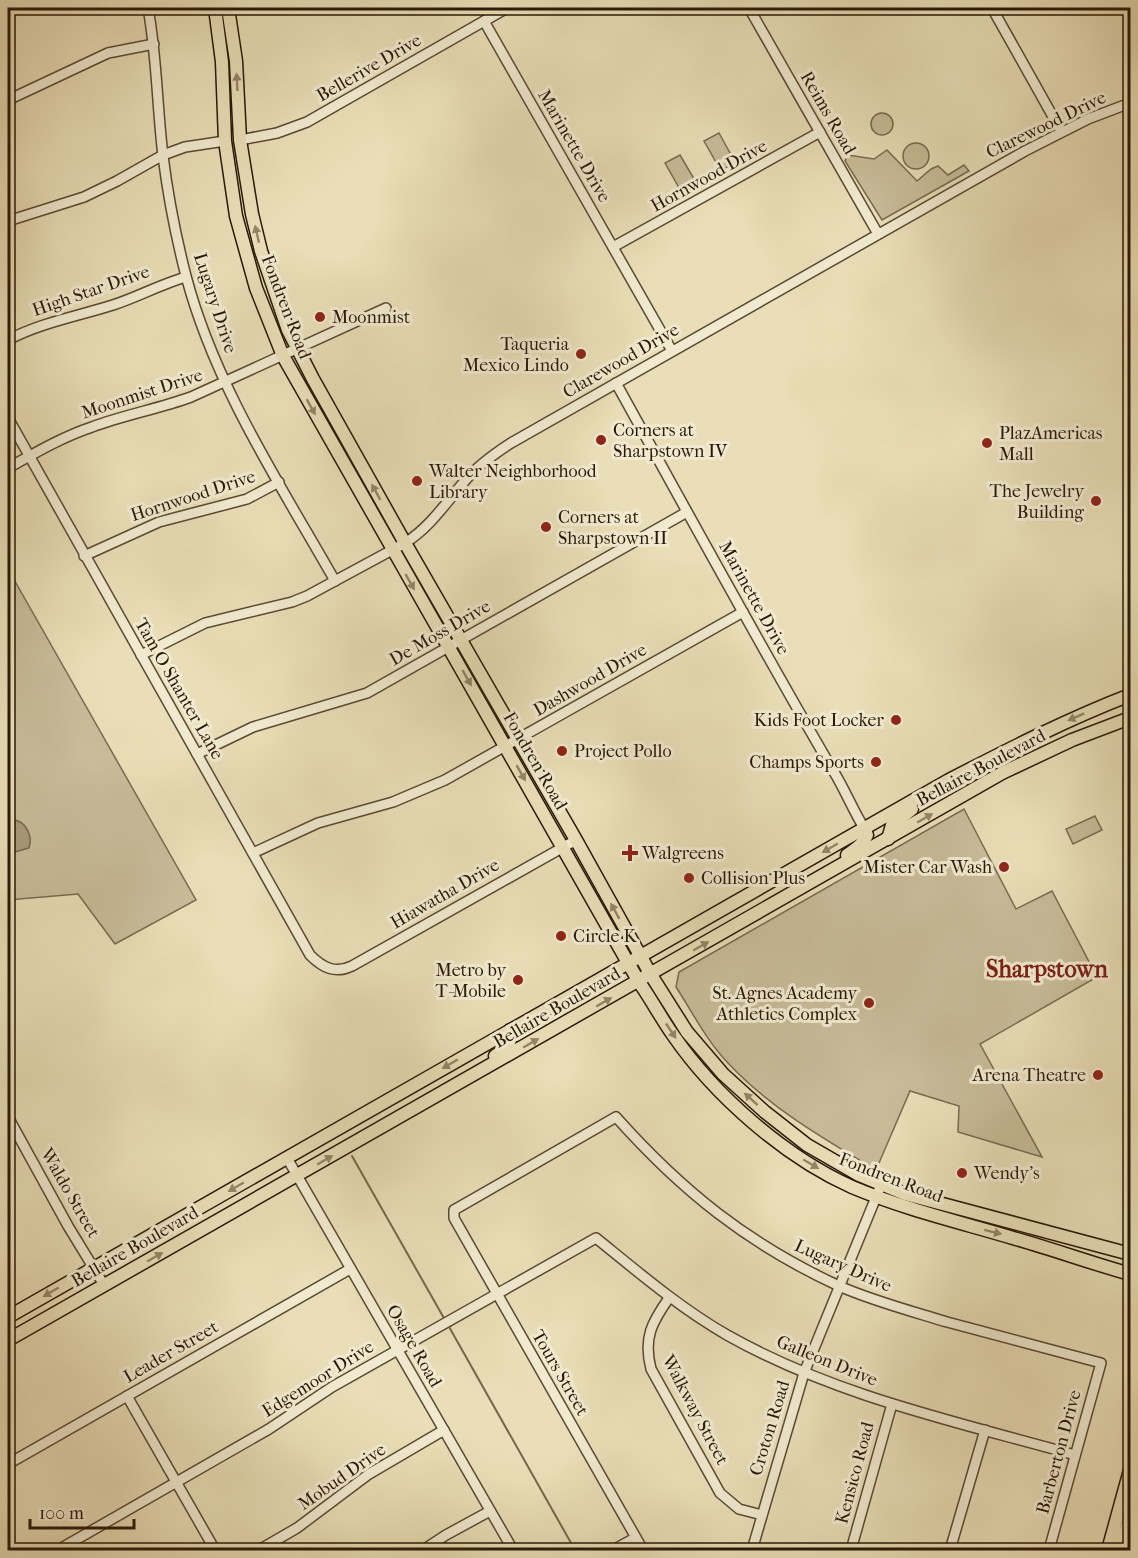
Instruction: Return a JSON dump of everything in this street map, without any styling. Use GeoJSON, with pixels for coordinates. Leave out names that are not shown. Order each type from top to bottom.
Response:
{"type":"FeatureCollection","features":[{"type":"Feature","properties":{"kind":"highway"},"geometry":{"type":"LineString","coordinates":[[1120,1551],[1131,1520]]}},
{"type":"Feature","properties":{"kind":"main road","name":"Fondren Road"},"geometry":{"type":"LineString","coordinates":[[214,8],[222,62],[225,141],[236,216],[260,299],[283,356],[563,846],[634,959],[651,975],[687,1032],[723,1074],[807,1145],[879,1190],[920,1212],[1127,1274]]}},
{"type":"Feature","properties":{"kind":"main road","name":"Fondren Road"},"geometry":{"type":"LineString","coordinates":[[228,8],[236,61],[240,140],[252,213],[261,251],[297,349],[405,543],[576,840],[634,959],[639,982],[674,1037],[733,1104],[798,1157],[852,1186],[905,1194],[1131,1254]]}},
{"type":"Feature","properties":{"kind":"main road"},"geometry":{"type":"LineString","coordinates":[[225,111],[240,140],[235,145],[229,167]]}},
{"type":"Feature","properties":{"kind":"main road","name":"Bellaire Boulevard"},"geometry":{"type":"LineString","coordinates":[[8,1317],[921,796],[1026,739],[1131,695]]}},
{"type":"Feature","properties":{"kind":"main road","name":"Bellaire Boulevard"},"geometry":{"type":"LineString","coordinates":[[8,1341],[1025,761],[1131,718]]}},
{"type":"Feature","properties":{"kind":"main road"},"geometry":{"type":"LineString","coordinates":[[888,839],[892,825],[918,803],[921,796]]}},
{"type":"Feature","properties":{"kind":"main road"},"geometry":{"type":"LineString","coordinates":[[814,882],[826,867],[862,844],[867,835],[864,828]]}},
{"type":"Feature","properties":{"kind":"main road"},"geometry":{"type":"LineString","coordinates":[[464,1081],[476,1067],[505,1049],[512,1037],[510,1030]]}},
{"type":"Feature","properties":{"kind":"main road"},"geometry":{"type":"LineString","coordinates":[[713,1084],[723,1074]]}},
{"type":"Feature","properties":{"kind":"main road"},"geometry":{"type":"LineString","coordinates":[[388,1100],[399,1118]]}},
{"type":"Feature","properties":{"kind":"main road"},"geometry":{"type":"LineString","coordinates":[[1013,1238],[1026,1235],[1066,1246],[1075,1240]]}},
{"type":"Feature","properties":{"kind":"main road"},"geometry":{"type":"LineString","coordinates":[[1107,1551],[1131,1470]]}},
{"type":"Feature","properties":{"kind":"street","name":"Lugary Drive"},"geometry":{"type":"LineString","coordinates":[[148,8],[154,44],[163,155],[172,210],[186,277],[200,320],[244,419],[335,581]]}},
{"type":"Feature","properties":{"kind":"street","name":"Bellerive Drive"},"geometry":{"type":"LineString","coordinates":[[240,140],[278,133],[307,122],[507,8]]}},
{"type":"Feature","properties":{"kind":"street","name":"Reims Road"},"geometry":{"type":"LineString","coordinates":[[749,8],[878,234]]}},
{"type":"Feature","properties":{"kind":"street"},"geometry":{"type":"LineString","coordinates":[[992,8],[1062,131]]}},
{"type":"Feature","properties":{"kind":"street","name":"Marinette Drive"},"geometry":{"type":"LineString","coordinates":[[484,21],[672,351]]}},
{"type":"Feature","properties":{"kind":"street"},"geometry":{"type":"LineString","coordinates":[[8,100],[108,53],[154,44]]}},
{"type":"Feature","properties":{"kind":"street","name":"Clarewood Drive"},"geometry":{"type":"LineString","coordinates":[[141,655],[205,623],[292,602],[405,543],[433,520],[465,481],[493,455],[672,351],[1062,131],[1088,118],[1131,103]]}},
{"type":"Feature","properties":{"kind":"street","name":"Hornwood Drive"},"geometry":{"type":"LineString","coordinates":[[613,247],[820,132]]}},
{"type":"Feature","properties":{"kind":"street"},"geometry":{"type":"LineString","coordinates":[[8,221],[84,197],[163,155],[185,147],[225,141]]}},
{"type":"Feature","properties":{"kind":"street","name":"High Star Drive"},"geometry":{"type":"LineString","coordinates":[[8,340],[36,328],[115,304],[186,277]]}},
{"type":"Feature","properties":{"kind":"street","name":"Moonmist Drive"},"geometry":{"type":"LineString","coordinates":[[8,468],[91,427],[161,408],[191,397],[386,308]]}},
{"type":"Feature","properties":{"kind":"street","name":"Marinette Drive"},"geometry":{"type":"LineString","coordinates":[[616,383],[843,786],[864,828]]}},
{"type":"Feature","properties":{"kind":"street","name":"Tam O Shanter Lane"},"geometry":{"type":"LineString","coordinates":[[8,418],[310,955],[329,969]]}},
{"type":"Feature","properties":{"kind":"street","name":"Hornwood Drive"},"geometry":{"type":"LineString","coordinates":[[84,556],[159,522],[247,499],[279,482]]}},
{"type":"Feature","properties":{"kind":"street","name":"De Moss Drive"},"geometry":{"type":"LineString","coordinates":[[197,754],[253,727],[368,693],[687,512]]}},
{"type":"Feature","properties":{"kind":"street","name":"Dashwood Drive"},"geometry":{"type":"LineString","coordinates":[[253,853],[318,823],[393,802],[427,789],[743,612]]}},
{"type":"Feature","properties":{"kind":"street","name":"Hiawatha Drive"},"geometry":{"type":"LineString","coordinates":[[329,969],[337,970],[352,966],[576,840]]}},
{"type":"Feature","properties":{"kind":"street","name":"Waldo Street"},"geometry":{"type":"LineString","coordinates":[[8,1117],[104,1286]]}},
{"type":"Feature","properties":{"kind":"street","name":"Lugary Drive"},"geometry":{"type":"LineString","coordinates":[[454,1210],[616,1117],[666,1171],[693,1195],[736,1229],[785,1258],[841,1286],[901,1309],[1101,1363]]}},
{"type":"Feature","properties":{"kind":"street","name":"Osage Road"},"geometry":{"type":"LineString","coordinates":[[287,1158],[513,1551]]}},
{"type":"Feature","properties":{"kind":"street","name":"Croton Road"},"geometry":{"type":"LineString","coordinates":[[752,1551],[804,1374],[879,1190]]}},
{"type":"Feature","properties":{"kind":"street","name":"Tours Street"},"geometry":{"type":"LineString","coordinates":[[454,1210],[454,1218],[496,1295],[643,1551]]}},
{"type":"Feature","properties":{"kind":"street","name":"Edgemoor Drive"},"geometry":{"type":"LineString","coordinates":[[58,1551],[269,1429],[332,1387],[596,1238]]}},
{"type":"Feature","properties":{"kind":"street","name":"Galleon Drive"},"geometry":{"type":"LineString","coordinates":[[596,1238],[669,1298],[727,1335],[804,1374],[892,1404],[1076,1455]]}},
{"type":"Feature","properties":{"kind":"street","name":"Leader Street"},"geometry":{"type":"LineString","coordinates":[[8,1464],[350,1269]]}},
{"type":"Feature","properties":{"kind":"street","name":"Walkway Street"},"geometry":{"type":"LineString","coordinates":[[669,1298],[655,1319],[651,1330],[648,1355],[651,1369],[720,1493],[739,1509],[762,1515]]}},
{"type":"Feature","properties":{"kind":"street","name":"Barberton Drive"},"geometry":{"type":"LineString","coordinates":[[1049,1551],[1101,1363]]}},
{"type":"Feature","properties":{"kind":"street"},"geometry":{"type":"LineString","coordinates":[[127,1396],[215,1551]]}},
{"type":"Feature","properties":{"kind":"street","name":"Kensico Road"},"geometry":{"type":"LineString","coordinates":[[851,1551],[892,1404]]}},
{"type":"Feature","properties":{"kind":"street","name":"Mobud Drive"},"geometry":{"type":"LineString","coordinates":[[259,1551],[297,1528],[369,1474],[444,1430]]}},
{"type":"Feature","properties":{"kind":"street"},"geometry":{"type":"LineString","coordinates":[[950,1551],[985,1430]]}},
{"type":"Feature","properties":{"kind":"street"},"geometry":{"type":"LineString","coordinates":[[423,1551],[490,1510]]}},
{"type":"Feature","properties":{"kind":"street"},"geometry":{"type":"LineString","coordinates":[[613,1551],[635,1538]]}},
{"type":"Feature","properties":{"kind":"shaded area"},"geometry":{"type":"Polygon","coordinates":[[[882,113],[890,116],[893,124],[890,132],[882,135],[874,132],[871,124],[874,116],[882,113]]]}},
{"type":"Feature","properties":{"kind":"shaded area"},"geometry":{"type":"Polygon","coordinates":[[[719,133],[735,162],[721,171],[704,141],[719,133]]]}},
{"type":"Feature","properties":{"kind":"shaded area"},"geometry":{"type":"Polygon","coordinates":[[[916,143],[925,147],[929,156],[925,165],[916,169],[907,165],[903,156],[907,147],[916,143]]]}},
{"type":"Feature","properties":{"kind":"shaded area"},"geometry":{"type":"Polygon","coordinates":[[[887,150],[917,181],[938,166],[948,175],[964,165],[969,171],[882,220],[845,161],[848,155],[874,159],[887,150]]]}},
{"type":"Feature","properties":{"kind":"shaded area"},"geometry":{"type":"Polygon","coordinates":[[[680,155],[697,184],[682,193],[665,163],[680,155]]]}},
{"type":"Feature","properties":{"kind":"shaded area"},"geometry":{"type":"Polygon","coordinates":[[[8,569],[196,900],[115,944],[78,894],[8,900],[8,569]]]}},
{"type":"Feature","properties":{"kind":"shaded area","name":"St. Agnes Academy Athletics Complex"},"geometry":{"type":"Polygon","coordinates":[[[964,809],[1016,909],[1052,891],[1097,977],[980,1044],[1042,1157],[958,1132],[959,1106],[910,1091],[876,1170],[780,1108],[728,1063],[706,1036],[676,987],[679,972],[964,809]]]}},
{"type":"Feature","properties":{"kind":"shaded area"},"geometry":{"type":"Polygon","coordinates":[[[1095,816],[1102,830],[1073,844],[1066,829],[1095,816]]]}},
{"type":"Feature","properties":{"kind":"shaded area"},"geometry":{"type":"Polygon","coordinates":[[[12,820],[25,826],[30,839],[29,848],[8,852],[8,823],[12,820]]]}},
{"type":"Feature","properties":{"kind":"waterway"},"geometry":{"type":"LineString","coordinates":[[352,1156],[445,1320]]}},
{"type":"Feature","properties":{"kind":"waterway"},"geometry":{"type":"LineString","coordinates":[[448,1325],[575,1550]]}},
{"type":"Feature","properties":{"kind":"place","name":"Moonmist"},"geometry":{"type":"Point","coordinates":[320,317]}},
{"type":"Feature","properties":{"kind":"place","name":"Taqueria Mexico Lindo"},"geometry":{"type":"Point","coordinates":[581,354]}},
{"type":"Feature","properties":{"kind":"place","name":"Corners at Sharpstown IV"},"geometry":{"type":"Point","coordinates":[601,440]}},
{"type":"Feature","properties":{"kind":"place","name":"PlazAmericas Mall"},"geometry":{"type":"Point","coordinates":[987,443]}},
{"type":"Feature","properties":{"kind":"place","name":"Walter Neighborhood Library"},"geometry":{"type":"Point","coordinates":[417,481]}},
{"type":"Feature","properties":{"kind":"place","name":"The Jewelry Building"},"geometry":{"type":"Point","coordinates":[1096,501]}},
{"type":"Feature","properties":{"kind":"place","name":"Corners at Sharpstown II"},"geometry":{"type":"Point","coordinates":[546,527]}},
{"type":"Feature","properties":{"kind":"place","name":"Kids Foot Locker"},"geometry":{"type":"Point","coordinates":[896,720]}},
{"type":"Feature","properties":{"kind":"place","name":"Project Pollo"},"geometry":{"type":"Point","coordinates":[562,751]}},
{"type":"Feature","properties":{"kind":"place","name":"Champs Sports"},"geometry":{"type":"Point","coordinates":[876,762]}},
{"type":"Feature","properties":{"kind":"place","name":"Walgreens"},"geometry":{"type":"Point","coordinates":[630,853]}},
{"type":"Feature","properties":{"kind":"place","name":"Mister Car Wash"},"geometry":{"type":"Point","coordinates":[1004,867]}},
{"type":"Feature","properties":{"kind":"place","name":"Collision Plus"},"geometry":{"type":"Point","coordinates":[689,878]}},
{"type":"Feature","properties":{"kind":"place","name":"Circle K"},"geometry":{"type":"Point","coordinates":[561,936]}},
{"type":"Feature","properties":{"kind":"place","name":"Metro by T-Mobile"},"geometry":{"type":"Point","coordinates":[518,980]}},
{"type":"Feature","properties":{"kind":"place","name":"St. Agnes Academy Athletics Complex"},"geometry":{"type":"Point","coordinates":[869,1003]}},
{"type":"Feature","properties":{"kind":"place","name":"Arena Theatre"},"geometry":{"type":"Point","coordinates":[1098,1075]}},
{"type":"Feature","properties":{"kind":"place","name":"Wendy's"},"geometry":{"type":"Point","coordinates":[962,1173]}},
{"type":"Feature","properties":{"kind":"district","name":"Sharpstown"},"geometry":{"type":"Point","coordinates":[1047,969]}}]}
